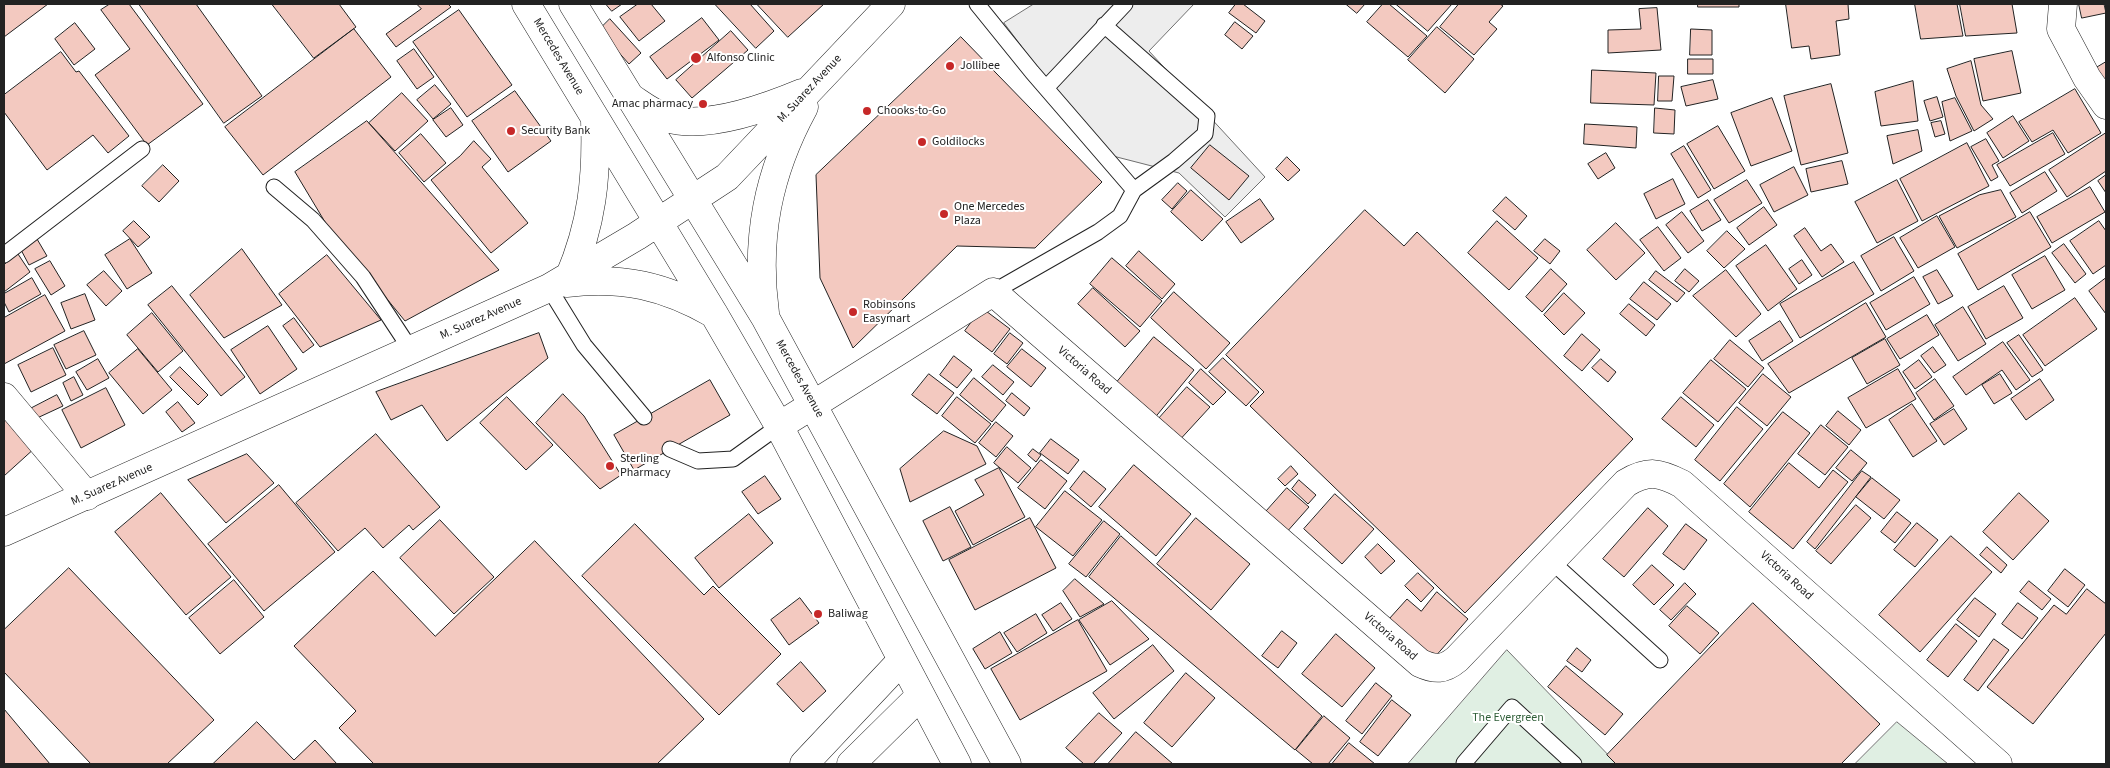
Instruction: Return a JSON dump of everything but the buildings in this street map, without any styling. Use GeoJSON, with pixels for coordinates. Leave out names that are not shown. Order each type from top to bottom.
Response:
{"type":"FeatureCollection","features":[{"type":"Feature","properties":{"kind":"street","name":"Mercedes Avenue"},"geometry":{"type":"LineString","coordinates":[[526,4],[714,314],[779,426],[901,662],[957,764]]}},
{"type":"Feature","properties":{"kind":"street","name":"Mercedes Avenue"},"geometry":{"type":"LineString","coordinates":[[573,4],[626,94],[766,319],[1007,764]]}},
{"type":"Feature","properties":{"kind":"street","name":"M. Suarez Avenue"},"geometry":{"type":"LineString","coordinates":[[4,532],[559,283],[658,223],[727,177],[813,84],[891,4]]}},
{"type":"Feature","properties":{"kind":"street"},"geometry":{"type":"LineString","coordinates":[[2063,4],[2061,29],[2087,78],[2106,104]]}},
{"type":"Feature","properties":{"kind":"street"},"geometry":{"type":"LineString","coordinates":[[626,94],[643,106],[667,118],[697,121],[740,114],[813,84]]}},
{"type":"Feature","properties":{"kind":"street"},"geometry":{"type":"LineString","coordinates":[[766,319],[761,284],[761,258],[769,194],[786,143],[813,84]]}},
{"type":"Feature","properties":{"kind":"street"},"geometry":{"type":"LineString","coordinates":[[559,283],[582,245],[593,197],[595,167],[594,118]]}},
{"type":"Feature","properties":{"kind":"street"},"geometry":{"type":"LineString","coordinates":[[559,283],[591,280],[631,282],[670,292],[714,314]]}},
{"type":"Feature","properties":{"kind":"street"},"geometry":{"type":"LineString","coordinates":[[779,426],[993,292]]}},
{"type":"Feature","properties":{"kind":"street","name":"Victoria Road"},"geometry":{"type":"LineString","coordinates":[[993,292],[1420,663],[1430,668],[1440,669],[1457,659],[1626,483],[1639,475],[1654,473],[1668,476],[1682,484],[1998,764]]}},
{"type":"Feature","properties":{"kind":"street"},"geometry":{"type":"LineString","coordinates":[[4,397],[87,496]]}},
{"type":"Feature","properties":{"kind":"street"},"geometry":{"type":"LineString","coordinates":[[804,764],[901,662]]}},
{"type":"Feature","properties":{"kind":"street"},"geometry":{"type":"LineString","coordinates":[[851,764],[920,696]]}},
{"type":"Feature","properties":{"kind":"lane"},"geometry":{"type":"LineString","coordinates":[[977,4],[1134,190]]}},
{"type":"Feature","properties":{"kind":"lane"},"geometry":{"type":"LineString","coordinates":[[1046,88],[1125,4]]}},
{"type":"Feature","properties":{"kind":"lane"},"geometry":{"type":"LineString","coordinates":[[993,292],[1098,232],[1120,216],[1134,190],[1174,161],[1205,134],[1207,116],[1104,25]]}},
{"type":"Feature","properties":{"kind":"lane"},"geometry":{"type":"LineString","coordinates":[[4,255],[142,149]]}},
{"type":"Feature","properties":{"kind":"lane"},"geometry":{"type":"LineString","coordinates":[[274,187],[313,220],[363,277],[410,350]]}},
{"type":"Feature","properties":{"kind":"lane"},"geometry":{"type":"LineString","coordinates":[[559,283],[584,345],[644,417]]}},
{"type":"Feature","properties":{"kind":"lane"},"geometry":{"type":"LineString","coordinates":[[670,449],[698,461],[733,459],[779,426]]}},
{"type":"Feature","properties":{"kind":"lane"},"geometry":{"type":"LineString","coordinates":[[1551,561],[1660,660]]}},
{"type":"Feature","properties":{"kind":"lane"},"geometry":{"type":"LineString","coordinates":[[1464,763],[1512,707],[1574,764]]}},
{"type":"Feature","properties":{"kind":"green space","name":"The Evergreen"},"geometry":{"type":"Polygon","coordinates":[[[1507,650],[1617,764],[1408,764],[1507,650]]]}},
{"type":"Feature","properties":{"kind":"green space"},"geometry":{"type":"Polygon","coordinates":[[[1897,722],[1948,764],[1855,764],[1897,722]]]}},
{"type":"Feature","properties":{"kind":"shaded area"},"geometry":{"type":"Polygon","coordinates":[[[1034,4],[1194,4],[1149,51],[1265,177],[1225,217],[1179,173],[1109,155],[1054,90],[1004,23],[1034,4]]]}},
{"type":"Feature","properties":{"kind":"place","name":"Alfonso Clinic"},"geometry":{"type":"Point","coordinates":[696,58]}},
{"type":"Feature","properties":{"kind":"place","name":"Jollibee"},"geometry":{"type":"Point","coordinates":[950,66]}},
{"type":"Feature","properties":{"kind":"place","name":"Amac pharmacy"},"geometry":{"type":"Point","coordinates":[703,104]}},
{"type":"Feature","properties":{"kind":"place","name":"Chooks-to-Go"},"geometry":{"type":"Point","coordinates":[867,111]}},
{"type":"Feature","properties":{"kind":"place","name":"Security Bank"},"geometry":{"type":"Point","coordinates":[511,131]}},
{"type":"Feature","properties":{"kind":"place","name":"Goldilocks"},"geometry":{"type":"Point","coordinates":[922,142]}},
{"type":"Feature","properties":{"kind":"place","name":"One Mercedes Plaza"},"geometry":{"type":"Point","coordinates":[944,214]}},
{"type":"Feature","properties":{"kind":"place","name":"Robinsons Easymart"},"geometry":{"type":"Point","coordinates":[853,312]}},
{"type":"Feature","properties":{"kind":"place","name":"Sterling Pharmacy"},"geometry":{"type":"Point","coordinates":[610,466]}},
{"type":"Feature","properties":{"kind":"place","name":"Baliwag"},"geometry":{"type":"Point","coordinates":[818,614]}}]}
